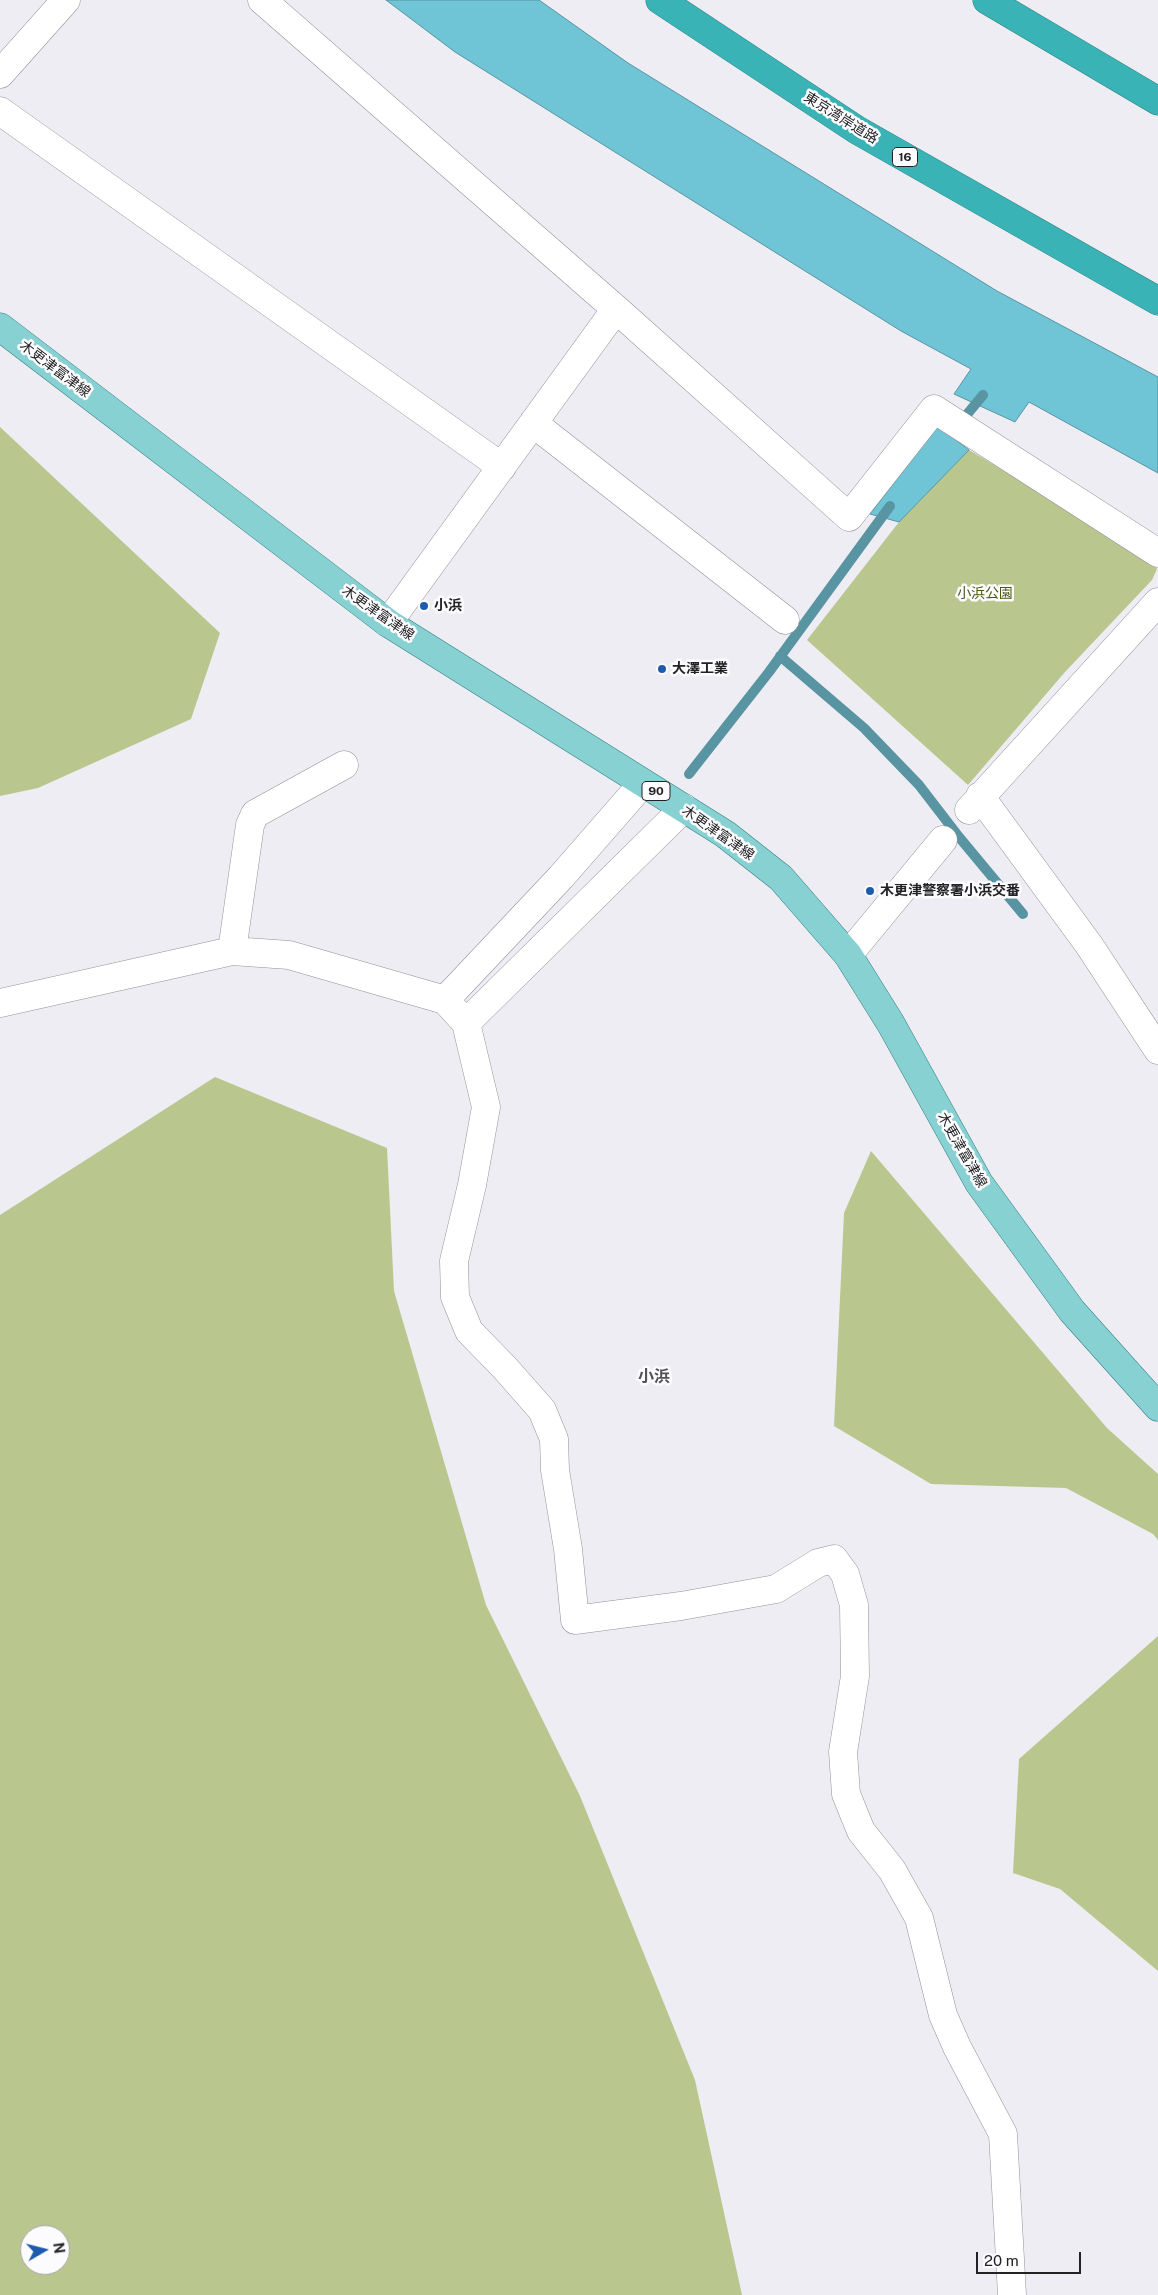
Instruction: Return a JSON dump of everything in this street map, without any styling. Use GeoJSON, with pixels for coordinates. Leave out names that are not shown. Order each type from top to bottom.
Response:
{"type":"FeatureCollection","features":[{"type":"Feature","properties":{"kind":"highway","name":"東京湾岸道路"},"geometry":{"type":"LineString","coordinates":[[660,0],[857,130],[1158,301]]}},
{"type":"Feature","properties":{"kind":"highway"},"geometry":{"type":"LineString","coordinates":[[987,0],[1158,101]]}},
{"type":"Feature","properties":{"kind":"main road","name":"木更津富津線"},"geometry":{"type":"LineString","coordinates":[[0,327],[388,623],[725,834],[781,878],[848,955],[891,1024],[979,1182],[1072,1311],[1158,1407]]}},
{"type":"Feature","properties":{"kind":"street"},"geometry":{"type":"LineString","coordinates":[[0,74],[66,0]]}},
{"type":"Feature","properties":{"kind":"street"},"geometry":{"type":"LineString","coordinates":[[262,0],[616,309],[849,517],[934,409],[1158,554]]}},
{"type":"Feature","properties":{"kind":"street"},"geometry":{"type":"LineString","coordinates":[[0,111],[502,467]]}},
{"type":"Feature","properties":{"kind":"street"},"geometry":{"type":"LineString","coordinates":[[388,623],[616,309]]}},
{"type":"Feature","properties":{"kind":"street"},"geometry":{"type":"LineString","coordinates":[[533,423],[785,620]]}},
{"type":"Feature","properties":{"kind":"street"},"geometry":{"type":"LineString","coordinates":[[1158,602],[975,803],[1090,945],[1158,1050]]}},
{"type":"Feature","properties":{"kind":"street"},"geometry":{"type":"LineString","coordinates":[[232,951],[250,825],[255,814],[344,765]]}},
{"type":"Feature","properties":{"kind":"street"},"geometry":{"type":"LineString","coordinates":[[445,1000],[561,877],[643,783]]}},
{"type":"Feature","properties":{"kind":"street"},"geometry":{"type":"LineString","coordinates":[[466,1023],[684,808]]}},
{"type":"Feature","properties":{"kind":"street"},"geometry":{"type":"LineString","coordinates":[[848,955],[943,840]]}},
{"type":"Feature","properties":{"kind":"street"},"geometry":{"type":"LineString","coordinates":[[0,1003],[232,951],[289,956],[445,1000],[466,1023],[486,1107],[472,1185],[454,1260],[455,1296],[469,1331],[542,1410],[554,1439],[556,1470],[568,1549],[575,1620],[681,1606],[776,1589],[818,1563],[834,1559],[845,1574],[854,1606],[855,1667],[843,1752],[846,1794],[861,1831],[892,1870],[920,1918],[943,2015],[957,2048],[1003,2134],[1012,2295]]}},
{"type":"Feature","properties":{"kind":"green space"},"geometry":{"type":"Polygon","coordinates":[[[0,427],[220,633],[191,719],[38,788],[0,796],[0,427]]]}},
{"type":"Feature","properties":{"kind":"green space","name":"小浜公園"},"geometry":{"type":"Polygon","coordinates":[[[969,450],[1151,558],[1157,569],[1152,580],[1065,672],[968,785],[807,640],[899,522],[969,450]]]}},
{"type":"Feature","properties":{"kind":"green space"},"geometry":{"type":"Polygon","coordinates":[[[215,1077],[387,1148],[394,1291],[486,1605],[580,1796],[695,2080],[742,2295],[0,2295],[0,1215],[215,1077]]]}},
{"type":"Feature","properties":{"kind":"green space"},"geometry":{"type":"Polygon","coordinates":[[[871,1151],[1107,1428],[1158,1474],[1158,1540],[1153,1534],[1066,1488],[931,1484],[834,1426],[844,1213],[871,1151]]]}},
{"type":"Feature","properties":{"kind":"green space"},"geometry":{"type":"Polygon","coordinates":[[[1158,1636],[1158,1971],[1060,1889],[1013,1873],[1019,1759],[1158,1636]]]}},
{"type":"Feature","properties":{"kind":"water"},"geometry":{"type":"Polygon","coordinates":[[[386,0],[539,0],[628,63],[997,291],[1158,377],[1158,473],[1029,402],[1015,422],[954,394],[971,369],[901,331],[455,52],[386,0]]]}},
{"type":"Feature","properties":{"kind":"water"},"geometry":{"type":"Polygon","coordinates":[[[938,426],[969,450],[899,522],[870,514],[938,426]]]}},
{"type":"Feature","properties":{"kind":"waterway"},"geometry":{"type":"LineString","coordinates":[[959,424],[983,395]]}},
{"type":"Feature","properties":{"kind":"waterway"},"geometry":{"type":"LineString","coordinates":[[689,774],[769,672],[890,506]]}},
{"type":"Feature","properties":{"kind":"waterway"},"geometry":{"type":"LineString","coordinates":[[780,656],[864,728],[919,785],[1023,914]]}},
{"type":"Feature","properties":{"kind":"place","name":"小浜"},"geometry":{"type":"Point","coordinates":[424,606]}},
{"type":"Feature","properties":{"kind":"place","name":"大澤工業"},"geometry":{"type":"Point","coordinates":[662,669]}},
{"type":"Feature","properties":{"kind":"place","name":"木更津警察署小浜交番"},"geometry":{"type":"Point","coordinates":[870,891]}},
{"type":"Feature","properties":{"kind":"district","name":"小浜"},"geometry":{"type":"Point","coordinates":[654,1377]}}]}
